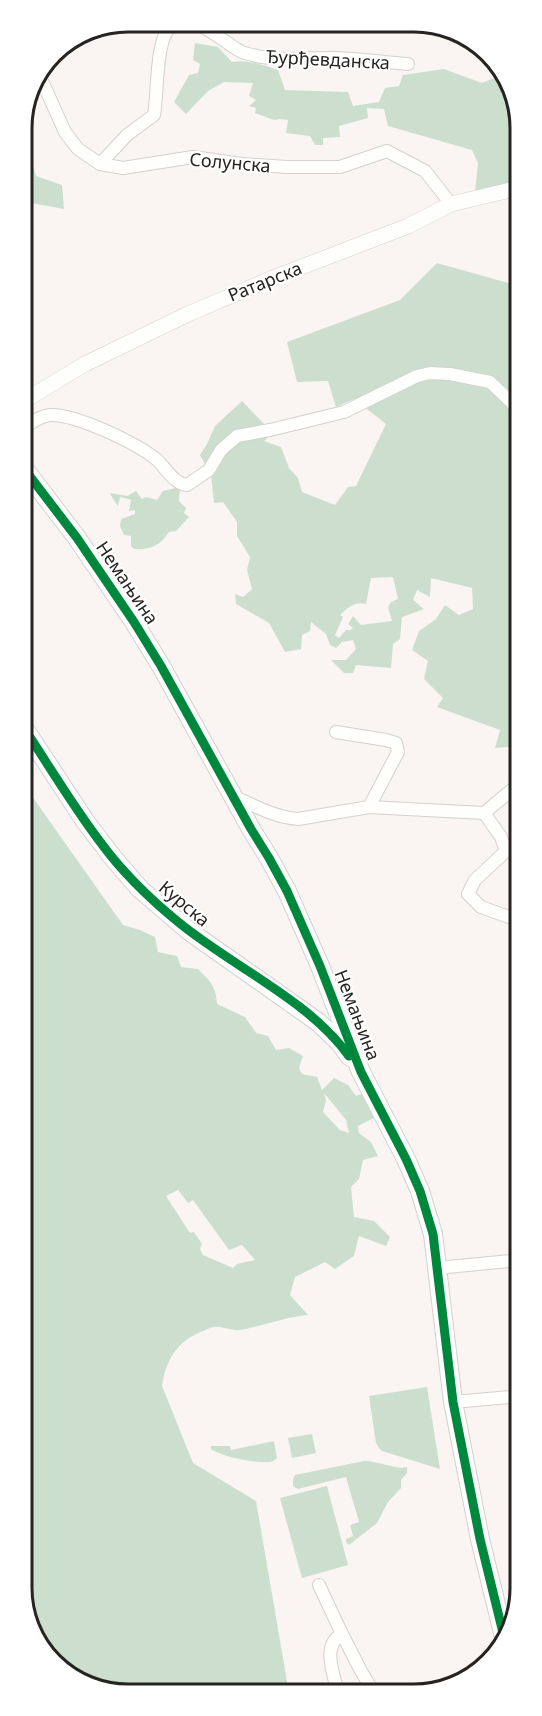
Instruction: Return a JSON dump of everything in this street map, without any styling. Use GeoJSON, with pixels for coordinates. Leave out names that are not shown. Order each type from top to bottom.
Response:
{"type":"FeatureCollection","features":[{"type":"Feature","properties":{"kind":"main road","name":"Немањина"},"geometry":{"type":"LineString","coordinates":[[32,479],[77,538],[134,622],[287,891],[330,989],[361,1072],[420,1191],[431,1226],[453,1402],[478,1530],[502,1627]]}},
{"type":"Feature","properties":{"kind":"main road","name":"Курска"},"geometry":{"type":"LineString","coordinates":[[32,740],[101,844],[140,889],[189,931],[318,1022],[344,1048],[361,1072]]}},
{"type":"Feature","properties":{"kind":"main road"},"geometry":{"type":"LineString","coordinates":[[291,1001],[303,1003],[318,1000],[330,989]]}},
{"type":"Feature","properties":{"kind":"street","name":"Ђурђевданска"},"geometry":{"type":"LineString","coordinates":[[100,164],[127,135],[154,115],[158,71],[167,32]]}},
{"type":"Feature","properties":{"kind":"street","name":"Ђурђевданска"},"geometry":{"type":"LineString","coordinates":[[211,32],[240,51],[255,56],[335,58],[408,64]]}},
{"type":"Feature","properties":{"kind":"street"},"geometry":{"type":"LineString","coordinates":[[43,82],[66,132],[78,149],[100,164]]}},
{"type":"Feature","properties":{"kind":"street","name":"Солунска"},"geometry":{"type":"LineString","coordinates":[[100,164],[123,168],[193,157],[242,164],[340,167],[387,151],[425,171],[451,204]]}},
{"type":"Feature","properties":{"kind":"street","name":"Ратарска"},"geometry":{"type":"LineString","coordinates":[[32,396],[85,364],[188,314],[273,278],[408,226],[451,204],[510,190]]}},
{"type":"Feature","properties":{"kind":"street"},"geometry":{"type":"LineString","coordinates":[[32,422],[49,415],[80,420],[140,447],[158,460],[180,483],[187,485],[209,470],[221,450],[237,436],[344,412],[417,376],[450,374],[490,382],[510,401]]}},
{"type":"Feature","properties":{"kind":"street"},"geometry":{"type":"LineString","coordinates":[[336,732],[396,743],[398,752],[369,807]]}},
{"type":"Feature","properties":{"kind":"street"},"geometry":{"type":"LineString","coordinates":[[232,796],[266,812],[298,819],[369,807],[484,813],[510,791]]}},
{"type":"Feature","properties":{"kind":"street"},"geometry":{"type":"LineString","coordinates":[[484,813],[501,837],[506,851]]}},
{"type":"Feature","properties":{"kind":"street"},"geometry":{"type":"LineString","coordinates":[[510,850],[506,851],[475,880],[468,894],[481,908],[510,918]]}},
{"type":"Feature","properties":{"kind":"street"},"geometry":{"type":"LineString","coordinates":[[437,1268],[510,1261]]}},
{"type":"Feature","properties":{"kind":"street"},"geometry":{"type":"LineString","coordinates":[[453,1402],[510,1397]]}},
{"type":"Feature","properties":{"kind":"street"},"geometry":{"type":"LineString","coordinates":[[319,1585],[369,1684]]}},
{"type":"Feature","properties":{"kind":"street"},"geometry":{"type":"LineString","coordinates":[[336,1684],[330,1653],[333,1641],[342,1634]]}},
{"type":"Feature","properties":{"kind":"green space"},"geometry":{"type":"Polygon","coordinates":[[[195,43],[218,47],[232,62],[261,64],[278,70],[285,90],[348,92],[353,106],[379,102],[385,88],[399,86],[403,75],[444,69],[482,83],[497,77],[509,109],[510,189],[475,192],[478,163],[472,150],[388,126],[384,109],[367,108],[368,118],[339,126],[340,137],[323,138],[323,145],[315,145],[310,136],[286,133],[288,120],[274,120],[255,113],[256,108],[249,106],[256,100],[249,96],[253,83],[224,82],[208,91],[186,114],[174,102],[189,75],[198,73],[200,64],[193,60],[195,43]]]}},
{"type":"Feature","properties":{"kind":"green space"},"geometry":{"type":"Polygon","coordinates":[[[32,162],[36,176],[62,185],[64,209],[32,203],[32,162]]]}},
{"type":"Feature","properties":{"kind":"green space"},"geometry":{"type":"Polygon","coordinates":[[[437,263],[510,283],[510,747],[495,748],[500,730],[437,707],[443,698],[424,679],[428,661],[412,650],[419,631],[436,619],[445,605],[459,615],[473,609],[472,588],[431,578],[430,597],[417,590],[413,600],[424,609],[402,617],[400,639],[393,644],[391,668],[356,665],[353,673],[344,673],[331,660],[346,660],[356,649],[353,640],[342,642],[336,648],[330,645],[326,634],[311,622],[310,631],[302,635],[301,649],[285,652],[269,623],[236,604],[235,594],[243,597],[252,589],[247,570],[250,557],[237,536],[237,522],[223,502],[214,503],[211,475],[200,455],[215,426],[242,401],[273,433],[264,441],[281,447],[289,468],[298,478],[302,492],[335,505],[348,487],[356,486],[386,424],[354,399],[336,407],[328,381],[297,382],[287,342],[400,300],[437,263]],[[393,577],[371,578],[366,604],[355,604],[340,615],[343,617],[335,635],[339,638],[346,630],[353,628],[348,624],[353,616],[361,625],[392,621],[388,607],[391,602],[398,599],[393,577]]]}},
{"type":"Feature","properties":{"kind":"green space"},"geometry":{"type":"Polygon","coordinates":[[[180,487],[179,501],[186,508],[184,513],[189,517],[176,531],[169,532],[158,544],[150,548],[134,549],[131,546],[131,536],[124,535],[120,526],[121,519],[135,514],[135,510],[129,511],[131,500],[120,497],[118,506],[110,493],[127,496],[136,491],[142,499],[146,497],[157,500],[163,491],[180,487]]]}},
{"type":"Feature","properties":{"kind":"green space"},"geometry":{"type":"Polygon","coordinates":[[[32,796],[123,925],[155,937],[158,952],[177,956],[181,967],[198,969],[212,984],[217,1004],[245,1017],[256,1033],[268,1036],[276,1050],[289,1048],[303,1056],[299,1068],[302,1074],[317,1077],[322,1090],[334,1078],[348,1085],[356,1096],[364,1093],[376,1117],[358,1126],[359,1133],[371,1142],[378,1156],[363,1160],[359,1179],[351,1187],[354,1217],[374,1221],[390,1237],[386,1246],[359,1236],[354,1256],[335,1269],[325,1262],[295,1277],[290,1295],[308,1315],[240,1330],[213,1327],[184,1341],[169,1360],[166,1368],[162,1386],[193,1463],[256,1501],[287,1684],[109,1683],[85,1675],[69,1665],[44,1637],[33,1607],[32,1589],[32,796]],[[324,1093],[326,1100],[323,1112],[340,1130],[349,1133],[346,1120],[324,1093]],[[178,1190],[166,1196],[190,1233],[194,1232],[202,1244],[200,1249],[203,1255],[233,1268],[237,1264],[255,1260],[242,1245],[229,1250],[193,1200],[188,1203],[178,1190]]]}},
{"type":"Feature","properties":{"kind":"green space"},"geometry":{"type":"Polygon","coordinates":[[[427,1387],[440,1469],[382,1451],[376,1443],[369,1396],[427,1387]]]}},
{"type":"Feature","properties":{"kind":"green space"},"geometry":{"type":"Polygon","coordinates":[[[312,1434],[316,1453],[292,1458],[288,1438],[312,1434]]]}},
{"type":"Feature","properties":{"kind":"green space"},"geometry":{"type":"Polygon","coordinates":[[[274,1441],[277,1458],[271,1462],[239,1459],[211,1449],[211,1446],[230,1446],[231,1450],[274,1441]]]}},
{"type":"Feature","properties":{"kind":"green space"},"geometry":{"type":"Polygon","coordinates":[[[364,1461],[400,1468],[407,1467],[407,1473],[401,1480],[401,1488],[388,1502],[377,1523],[349,1545],[346,1539],[353,1536],[350,1525],[359,1522],[346,1477],[298,1489],[293,1486],[293,1479],[295,1475],[364,1461]]]}},
{"type":"Feature","properties":{"kind":"green space"},"geometry":{"type":"Polygon","coordinates":[[[327,1486],[348,1565],[302,1578],[280,1498],[327,1486]]]}},
{"type":"Feature","properties":{"kind":"cycle path"},"geometry":{"type":"LineString","coordinates":[[32,479],[77,538],[134,622],[287,891],[320,966],[361,1072],[420,1191],[433,1234],[453,1402],[480,1539],[502,1628]]}},
{"type":"Feature","properties":{"kind":"cycle path"},"geometry":{"type":"LineString","coordinates":[[32,740],[90,829],[137,885],[198,937],[291,1000],[332,1036],[349,1056]]}}]}
